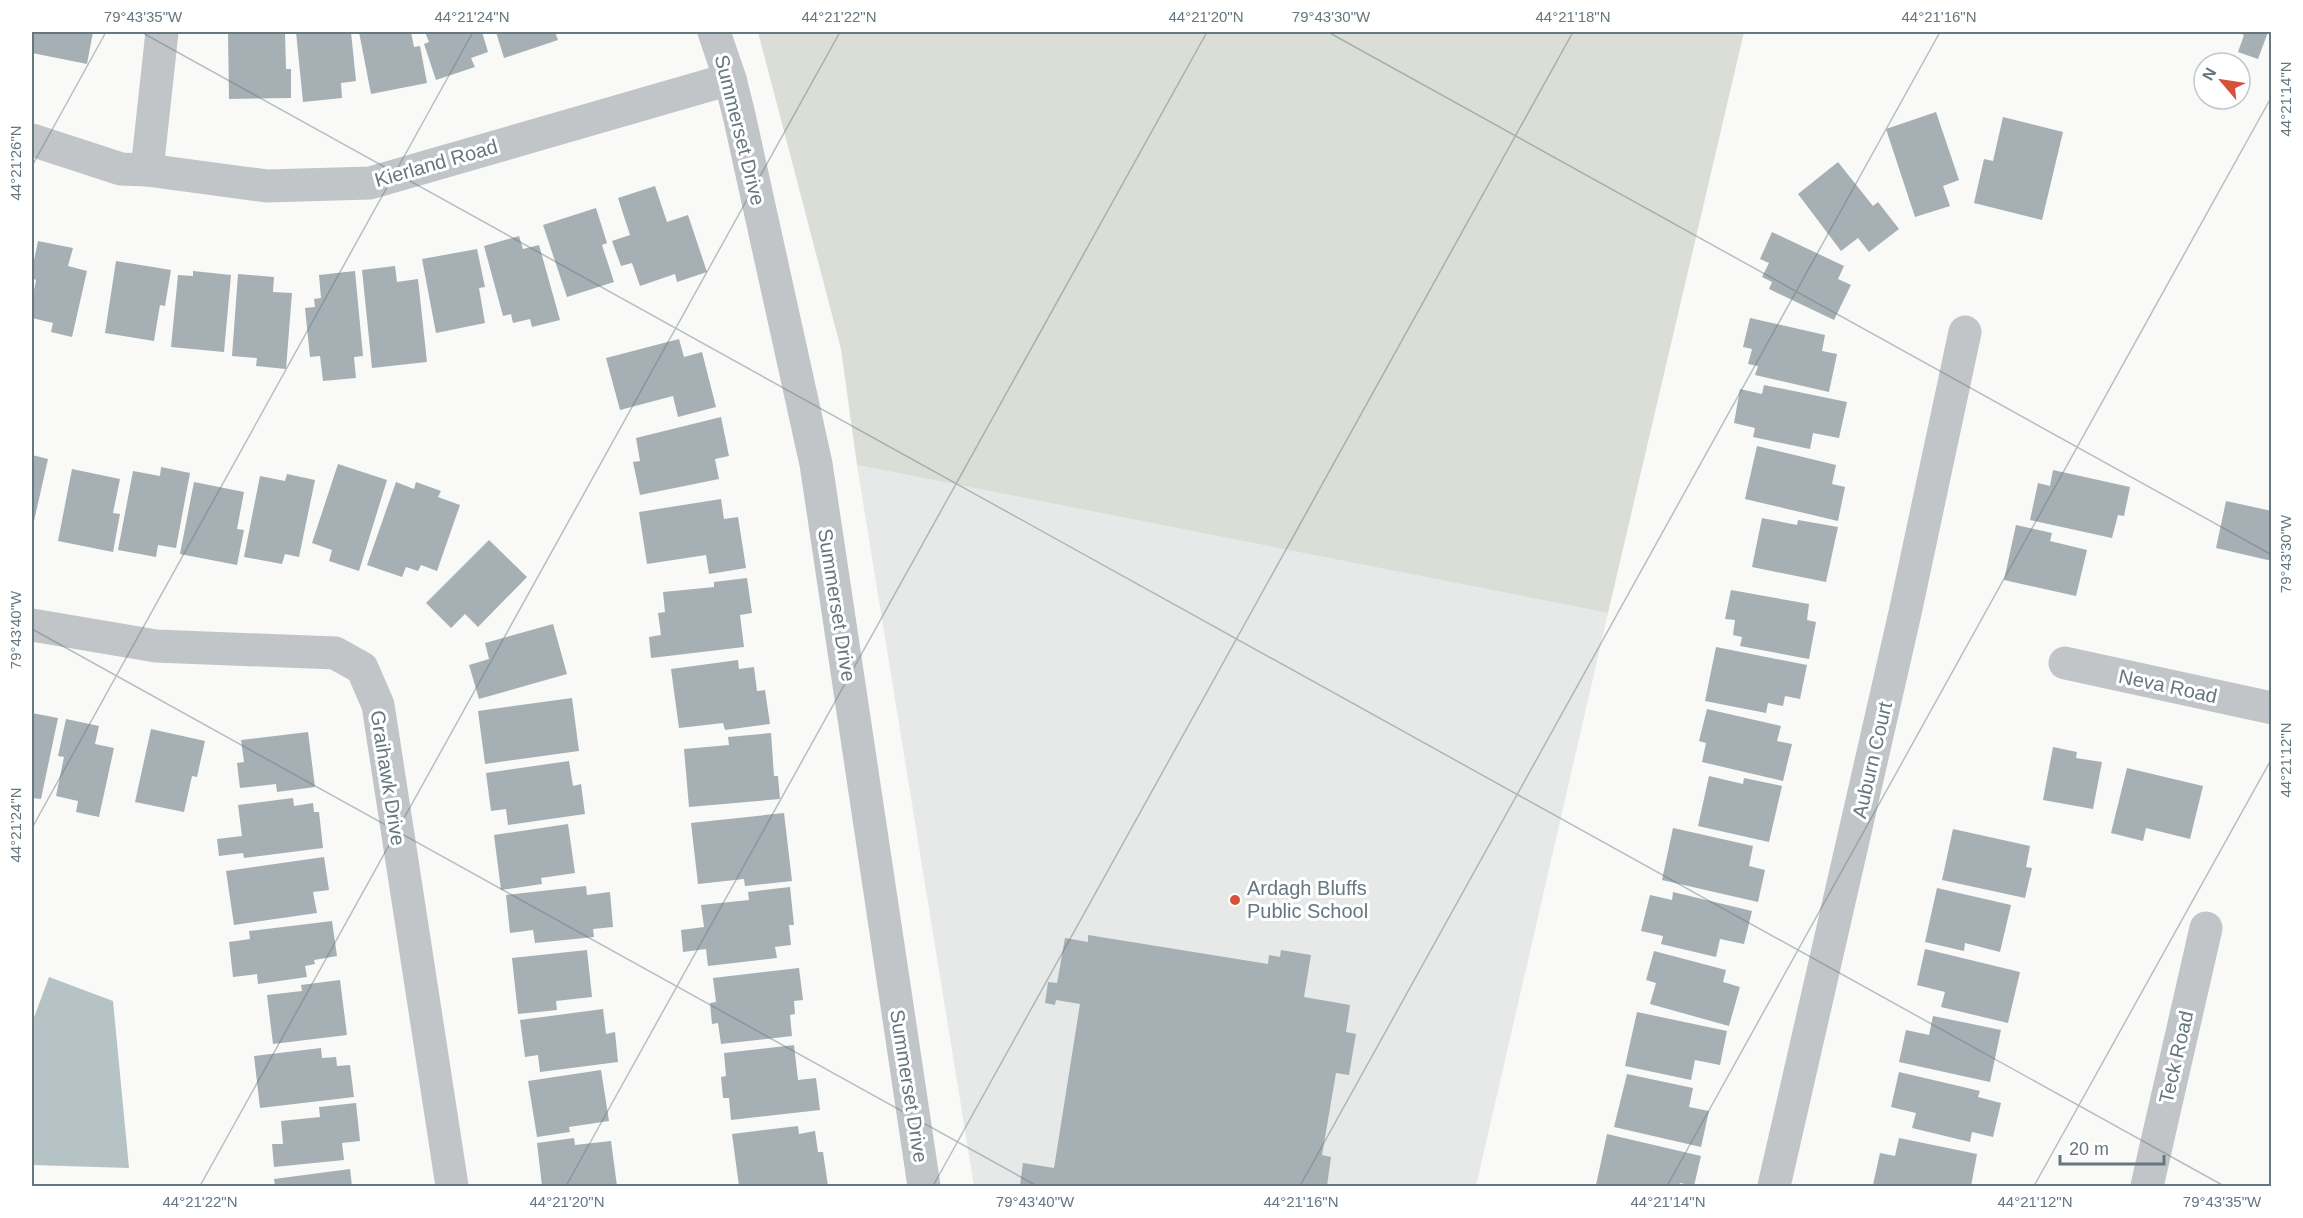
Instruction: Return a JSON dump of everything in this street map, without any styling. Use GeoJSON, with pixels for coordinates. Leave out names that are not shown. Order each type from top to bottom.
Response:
{"type":"FeatureCollection","features":[{"type":"Feature","properties":{"kind":"street"},"geometry":{"type":"LineString","coordinates":[[147,170],[162,32]]}},
{"type":"Feature","properties":{"kind":"street","name":"Summerset Drive"},"geometry":{"type":"LineString","coordinates":[[714,32],[730,79],[816,464],[924,1186]]}},
{"type":"Feature","properties":{"kind":"street","name":"Kierland Road"},"geometry":{"type":"LineString","coordinates":[[32,140],[121,169],[147,170],[267,186],[370,183],[730,79]]}},
{"type":"Feature","properties":{"kind":"street","name":"Auburn Court"},"geometry":{"type":"LineString","coordinates":[[1774,1186],[1903,624],[1965,332]]}},
{"type":"Feature","properties":{"kind":"street","name":"Graihawk Drive"},"geometry":{"type":"LineString","coordinates":[[32,625],[156,646],[335,653],[362,668],[378,705],[452,1186]]}},
{"type":"Feature","properties":{"kind":"street","name":"Neva Road"},"geometry":{"type":"LineString","coordinates":[[2065,663],[2271,708]]}},
{"type":"Feature","properties":{"kind":"street","name":"Teck Road"},"geometry":{"type":"LineString","coordinates":[[2147,1186],[2206,928]]}},
{"type":"Feature","properties":{"kind":"shaded area"},"geometry":{"type":"Polygon","coordinates":[[[758,32],[1744,32],[1608,613],[857,465],[841,349],[758,32]]]}},
{"type":"Feature","properties":{"kind":"shaded area","name":"Ardagh Bluffs Public School"},"geometry":{"type":"Polygon","coordinates":[[[857,465],[1608,613],[1476,1186],[974,1186],[857,465]]]}},
{"type":"Feature","properties":{"kind":"shaded area"},"geometry":{"type":"Polygon","coordinates":[[[49,977],[113,1001],[129,1168],[32,1165],[32,1023],[49,977]]]}},
{"type":"Feature","properties":{"kind":"building"},"geometry":{"type":"Polygon","coordinates":[[[32,32],[93,32],[87,64],[32,53],[32,32]]]}},
{"type":"Feature","properties":{"kind":"building"},"geometry":{"type":"Polygon","coordinates":[[[228,32],[285,32],[286,69],[291,69],[291,98],[229,99],[228,32]]]}},
{"type":"Feature","properties":{"kind":"building"},"geometry":{"type":"Polygon","coordinates":[[[296,32],[351,32],[356,81],[341,83],[342,98],[303,102],[296,32]]]}},
{"type":"Feature","properties":{"kind":"building"},"geometry":{"type":"Polygon","coordinates":[[[359,32],[411,32],[414,47],[420,46],[427,83],[371,94],[359,32]]]}},
{"type":"Feature","properties":{"kind":"building"},"geometry":{"type":"Polygon","coordinates":[[[425,32],[482,32],[488,52],[471,58],[475,67],[436,80],[424,44],[429,42],[425,32]]]}},
{"type":"Feature","properties":{"kind":"building"},"geometry":{"type":"Polygon","coordinates":[[[496,32],[555,32],[558,40],[504,58],[496,32]]]}},
{"type":"Feature","properties":{"kind":"building"},"geometry":{"type":"Polygon","coordinates":[[[2236,32],[2268,32],[2258,59],[2252,57],[2252,51],[2238,51],[2244,35],[2236,32]]]}},
{"type":"Feature","properties":{"kind":"building"},"geometry":{"type":"Polygon","coordinates":[[[1936,112],[1959,180],[1943,186],[1950,206],[1915,217],[1886,129],[1936,112]]]}},
{"type":"Feature","properties":{"kind":"building"},"geometry":{"type":"Polygon","coordinates":[[[2003,117],[2063,132],[2042,220],[1974,203],[1984,159],[1993,161],[2003,117]]]}},
{"type":"Feature","properties":{"kind":"building"},"geometry":{"type":"Polygon","coordinates":[[[1838,162],[1873,206],[1878,202],[1899,229],[1869,252],[1858,238],[1841,251],[1798,194],[1838,162]]]}},
{"type":"Feature","properties":{"kind":"building"},"geometry":{"type":"Polygon","coordinates":[[[655,186],[667,222],[688,215],[707,272],[677,282],[675,274],[640,286],[632,263],[621,266],[612,241],[630,235],[618,198],[655,186]]]}},
{"type":"Feature","properties":{"kind":"building"},"geometry":{"type":"Polygon","coordinates":[[[596,208],[607,243],[602,245],[614,282],[567,297],[543,225],[596,208]]]}},
{"type":"Feature","properties":{"kind":"building"},"geometry":{"type":"Polygon","coordinates":[[[1772,232],[1844,266],[1838,279],[1851,285],[1834,320],[1769,289],[1772,282],[1762,277],[1769,263],[1760,259],[1772,232]]]}},
{"type":"Feature","properties":{"kind":"building"},"geometry":{"type":"Polygon","coordinates":[[[519,236],[523,249],[539,245],[560,320],[532,327],[530,319],[513,323],[511,314],[503,316],[484,246],[519,236]]]}},
{"type":"Feature","properties":{"kind":"building"},"geometry":{"type":"Polygon","coordinates":[[[38,241],[73,248],[68,266],[87,271],[72,337],[51,332],[53,323],[32,318],[32,300],[36,280],[32,278],[32,270],[38,241]]]}},
{"type":"Feature","properties":{"kind":"building"},"geometry":{"type":"Polygon","coordinates":[[[477,249],[485,287],[479,288],[485,323],[436,333],[422,259],[477,249]]]}},
{"type":"Feature","properties":{"kind":"building"},"geometry":{"type":"Polygon","coordinates":[[[116,261],[171,270],[165,306],[160,305],[154,341],[105,333],[116,261]]]}},
{"type":"Feature","properties":{"kind":"building"},"geometry":{"type":"Polygon","coordinates":[[[395,266],[397,282],[418,279],[427,362],[372,368],[362,270],[395,266]]]}},
{"type":"Feature","properties":{"kind":"building"},"geometry":{"type":"Polygon","coordinates":[[[193,271],[231,275],[224,352],[171,347],[178,275],[193,276],[193,271]]]}},
{"type":"Feature","properties":{"kind":"building"},"geometry":{"type":"Polygon","coordinates":[[[355,271],[363,356],[354,357],[356,378],[323,381],[320,356],[310,357],[305,308],[315,307],[314,299],[321,298],[319,275],[355,271]]]}},
{"type":"Feature","properties":{"kind":"building"},"geometry":{"type":"Polygon","coordinates":[[[238,274],[274,277],[273,292],[292,293],[286,369],[256,366],[257,358],[232,356],[238,274]]]}},
{"type":"Feature","properties":{"kind":"building"},"geometry":{"type":"Polygon","coordinates":[[[1750,318],[1825,335],[1822,351],[1837,354],[1829,392],[1755,375],[1758,366],[1748,364],[1752,349],[1743,347],[1750,318]]]}},
{"type":"Feature","properties":{"kind":"building"},"geometry":{"type":"Polygon","coordinates":[[[679,339],[684,357],[702,352],[716,407],[678,417],[673,396],[620,410],[606,358],[679,339]]]}},
{"type":"Feature","properties":{"kind":"building"},"geometry":{"type":"Polygon","coordinates":[[[1764,385],[1847,402],[1839,438],[1813,433],[1810,449],[1753,437],[1755,428],[1734,423],[1740,389],[1762,394],[1764,385]]]}},
{"type":"Feature","properties":{"kind":"building"},"geometry":{"type":"Polygon","coordinates":[[[721,417],[729,456],[715,459],[719,479],[640,495],[633,462],[640,461],[636,438],[721,417]]]}},
{"type":"Feature","properties":{"kind":"building"},"geometry":{"type":"Polygon","coordinates":[[[1757,446],[1836,465],[1832,484],[1845,487],[1838,521],[1745,499],[1757,446]]]}},
{"type":"Feature","properties":{"kind":"building"},"geometry":{"type":"Polygon","coordinates":[[[32,455],[48,459],[32,530],[32,455]]]}},
{"type":"Feature","properties":{"kind":"building"},"geometry":{"type":"Polygon","coordinates":[[[338,464],[387,480],[359,571],[329,561],[332,550],[312,543],[338,464]]]}},
{"type":"Feature","properties":{"kind":"building"},"geometry":{"type":"Polygon","coordinates":[[[161,467],[190,473],[176,548],[158,545],[156,557],[118,550],[133,471],[160,476],[161,467]]]}},
{"type":"Feature","properties":{"kind":"building"},"geometry":{"type":"Polygon","coordinates":[[[72,469],[120,479],[113,513],[120,514],[113,552],[58,541],[72,469]]]}},
{"type":"Feature","properties":{"kind":"building"},"geometry":{"type":"Polygon","coordinates":[[[2053,470],[2130,487],[2124,516],[2118,515],[2112,538],[2030,520],[2038,483],[2050,486],[2053,470]]]}},
{"type":"Feature","properties":{"kind":"building"},"geometry":{"type":"Polygon","coordinates":[[[287,474],[315,480],[299,557],[285,554],[282,564],[244,557],[260,476],[285,481],[287,474]]]}},
{"type":"Feature","properties":{"kind":"building"},"geometry":{"type":"Polygon","coordinates":[[[194,482],[244,492],[237,529],[244,530],[237,565],[180,554],[194,482]]]}},
{"type":"Feature","properties":{"kind":"building"},"geometry":{"type":"Polygon","coordinates":[[[396,482],[414,489],[416,482],[441,491],[438,497],[460,505],[437,571],[421,565],[418,571],[406,567],[402,577],[367,565],[396,482]]]}},
{"type":"Feature","properties":{"kind":"building"},"geometry":{"type":"Polygon","coordinates":[[[721,499],[724,519],[738,517],[746,568],[709,574],[706,555],[647,564],[639,512],[721,499]]]}},
{"type":"Feature","properties":{"kind":"building"},"geometry":{"type":"Polygon","coordinates":[[[2226,501],[2272,511],[2272,561],[2216,548],[2226,501]]]}},
{"type":"Feature","properties":{"kind":"building"},"geometry":{"type":"Polygon","coordinates":[[[1762,518],[1797,525],[1798,520],[1838,527],[1826,582],[1752,567],[1762,518]]]}},
{"type":"Feature","properties":{"kind":"building"},"geometry":{"type":"Polygon","coordinates":[[[2016,525],[2052,533],[2050,541],[2087,550],[2076,596],[2004,580],[2016,525]]]}},
{"type":"Feature","properties":{"kind":"building"},"geometry":{"type":"Polygon","coordinates":[[[489,540],[527,577],[478,627],[465,614],[451,628],[426,603],[489,540]]]}},
{"type":"Feature","properties":{"kind":"building"},"geometry":{"type":"Polygon","coordinates":[[[747,578],[752,613],[740,615],[744,647],[651,658],[649,637],[661,635],[658,613],[665,612],[663,592],[714,587],[714,582],[747,578]]]}},
{"type":"Feature","properties":{"kind":"building"},"geometry":{"type":"Polygon","coordinates":[[[1731,590],[1809,604],[1807,620],[1816,622],[1809,659],[1740,646],[1742,637],[1733,635],[1735,620],[1725,619],[1731,590]]]}},
{"type":"Feature","properties":{"kind":"building"},"geometry":{"type":"Polygon","coordinates":[[[553,624],[567,674],[479,699],[469,665],[489,659],[485,643],[553,624]]]}},
{"type":"Feature","properties":{"kind":"building"},"geometry":{"type":"Polygon","coordinates":[[[1716,647],[1807,665],[1800,699],[1785,696],[1783,706],[1768,703],[1766,713],[1705,701],[1716,647]]]}},
{"type":"Feature","properties":{"kind":"building"},"geometry":{"type":"Polygon","coordinates":[[[738,660],[739,669],[754,667],[757,691],[765,690],[770,724],[725,730],[723,723],[679,728],[671,669],[738,660]]]}},
{"type":"Feature","properties":{"kind":"building"},"geometry":{"type":"Polygon","coordinates":[[[572,698],[579,751],[485,764],[478,711],[572,698]]]}},
{"type":"Feature","properties":{"kind":"building"},"geometry":{"type":"Polygon","coordinates":[[[1707,709],[1781,726],[1777,741],[1792,744],[1783,781],[1702,762],[1706,743],[1699,741],[1707,709]]]}},
{"type":"Feature","properties":{"kind":"building"},"geometry":{"type":"Polygon","coordinates":[[[32,713],[58,718],[41,799],[32,798],[32,713]]]}},
{"type":"Feature","properties":{"kind":"building"},"geometry":{"type":"Polygon","coordinates":[[[66,719],[99,726],[95,744],[114,748],[99,817],[76,812],[78,801],[56,796],[64,757],[58,756],[66,719]]]}},
{"type":"Feature","properties":{"kind":"building"},"geometry":{"type":"Polygon","coordinates":[[[151,729],[205,741],[197,777],[192,776],[184,812],[135,802],[151,729]]]}},
{"type":"Feature","properties":{"kind":"building"},"geometry":{"type":"Polygon","coordinates":[[[308,732],[315,787],[277,792],[276,784],[240,788],[237,763],[244,762],[241,740],[308,732]]]}},
{"type":"Feature","properties":{"kind":"building"},"geometry":{"type":"Polygon","coordinates":[[[771,733],[774,776],[778,776],[780,799],[689,807],[684,749],[729,745],[728,737],[771,733]]]}},
{"type":"Feature","properties":{"kind":"building"},"geometry":{"type":"Polygon","coordinates":[[[2053,747],[2077,752],[2076,758],[2102,762],[2093,809],[2043,800],[2053,747]]]}},
{"type":"Feature","properties":{"kind":"building"},"geometry":{"type":"Polygon","coordinates":[[[569,761],[573,786],[581,784],[585,814],[508,825],[506,809],[491,811],[486,773],[569,761]]]}},
{"type":"Feature","properties":{"kind":"building"},"geometry":{"type":"Polygon","coordinates":[[[2127,768],[2203,786],[2190,839],[2146,828],[2143,841],[2111,833],[2127,768]]]}},
{"type":"Feature","properties":{"kind":"building"},"geometry":{"type":"Polygon","coordinates":[[[1709,776],[1743,784],[1744,778],[1782,786],[1769,842],[1698,826],[1709,776]]]}},
{"type":"Feature","properties":{"kind":"building"},"geometry":{"type":"Polygon","coordinates":[[[293,798],[294,806],[313,803],[314,812],[319,812],[323,848],[244,858],[243,853],[219,856],[217,839],[242,836],[238,805],[293,798]]]}},
{"type":"Feature","properties":{"kind":"building"},"geometry":{"type":"Polygon","coordinates":[[[784,813],[792,881],[745,886],[744,879],[698,884],[691,823],[784,813]]]}},
{"type":"Feature","properties":{"kind":"building"},"geometry":{"type":"Polygon","coordinates":[[[568,824],[575,873],[541,878],[542,884],[501,890],[494,835],[568,824]]]}},
{"type":"Feature","properties":{"kind":"building"},"geometry":{"type":"Polygon","coordinates":[[[1673,828],[1753,846],[1749,866],[1765,870],[1758,902],[1662,880],[1673,828]]]}},
{"type":"Feature","properties":{"kind":"building"},"geometry":{"type":"Polygon","coordinates":[[[1953,829],[2030,846],[2026,867],[2032,868],[2025,898],[1942,880],[1953,829]]]}},
{"type":"Feature","properties":{"kind":"building"},"geometry":{"type":"Polygon","coordinates":[[[324,857],[329,890],[313,892],[317,913],[234,925],[226,871],[324,857]]]}},
{"type":"Feature","properties":{"kind":"building"},"geometry":{"type":"Polygon","coordinates":[[[586,886],[587,895],[610,892],[613,927],[593,929],[594,937],[535,943],[533,930],[510,933],[506,895],[586,886]]]}},
{"type":"Feature","properties":{"kind":"building"},"geometry":{"type":"Polygon","coordinates":[[[790,887],[794,925],[789,925],[791,945],[775,947],[777,958],[708,966],[706,949],[683,952],[681,930],[704,927],[701,905],[749,900],[748,892],[790,887]]]}},
{"type":"Feature","properties":{"kind":"building"},"geometry":{"type":"Polygon","coordinates":[[[1937,888],[2011,905],[2000,952],[1965,943],[1964,951],[1925,942],[1937,888]]]}},
{"type":"Feature","properties":{"kind":"building"},"geometry":{"type":"Polygon","coordinates":[[[1673,892],[1752,911],[1744,944],[1720,939],[1716,957],[1661,944],[1663,936],[1641,931],[1650,895],[1672,900],[1673,892]]]}},
{"type":"Feature","properties":{"kind":"building"},"geometry":{"type":"Polygon","coordinates":[[[332,921],[337,956],[314,960],[315,964],[305,966],[307,977],[258,984],[257,974],[233,977],[229,942],[250,939],[249,931],[332,921]]]}},
{"type":"Feature","properties":{"kind":"building"},"geometry":{"type":"Polygon","coordinates":[[[1088,935],[1268,964],[1269,955],[1280,957],[1281,950],[1311,955],[1304,997],[1350,1005],[1346,1032],[1356,1034],[1349,1075],[1336,1073],[1322,1155],[1331,1157],[1327,1186],[1020,1185],[1023,1163],[1054,1168],[1080,1004],[1056,1000],[1055,1005],[1045,1003],[1048,982],[1057,983],[1065,938],[1088,942],[1088,935]]]}},
{"type":"Feature","properties":{"kind":"building"},"geometry":{"type":"Polygon","coordinates":[[[1925,949],[2020,972],[2008,1023],[1941,1007],[1945,992],[1917,985],[1925,949]]]}},
{"type":"Feature","properties":{"kind":"building"},"geometry":{"type":"Polygon","coordinates":[[[587,950],[592,997],[556,1001],[557,1010],[518,1014],[512,958],[587,950]]]}},
{"type":"Feature","properties":{"kind":"building"},"geometry":{"type":"Polygon","coordinates":[[[1654,951],[1726,970],[1723,982],[1740,987],[1729,1026],[1650,1004],[1656,983],[1646,980],[1654,951]]]}},
{"type":"Feature","properties":{"kind":"building"},"geometry":{"type":"Polygon","coordinates":[[[799,968],[803,1000],[794,1001],[795,1014],[790,1015],[792,1036],[721,1044],[718,1023],[712,1024],[710,1003],[716,1002],[713,978],[799,968]]]}},
{"type":"Feature","properties":{"kind":"building"},"geometry":{"type":"Polygon","coordinates":[[[340,980],[347,1035],[273,1044],[267,995],[302,991],[301,985],[340,980]]]}},
{"type":"Feature","properties":{"kind":"building"},"geometry":{"type":"Polygon","coordinates":[[[603,1009],[606,1034],[615,1032],[618,1062],[540,1072],[538,1055],[525,1057],[520,1020],[603,1009]]]}},
{"type":"Feature","properties":{"kind":"building"},"geometry":{"type":"Polygon","coordinates":[[[1637,1012],[1727,1031],[1720,1065],[1695,1060],[1691,1080],[1625,1066],[1637,1012]]]}},
{"type":"Feature","properties":{"kind":"building"},"geometry":{"type":"Polygon","coordinates":[[[1933,1016],[2001,1030],[1990,1082],[1899,1062],[1906,1030],[1929,1035],[1933,1016]]]}},
{"type":"Feature","properties":{"kind":"building"},"geometry":{"type":"Polygon","coordinates":[[[794,1045],[798,1080],[816,1078],[820,1110],[731,1120],[729,1098],[723,1098],[721,1077],[726,1076],[724,1053],[794,1045]]]}},
{"type":"Feature","properties":{"kind":"building"},"geometry":{"type":"Polygon","coordinates":[[[321,1048],[322,1058],[336,1057],[337,1066],[350,1065],[354,1097],[260,1108],[254,1056],[321,1048]]]}},
{"type":"Feature","properties":{"kind":"building"},"geometry":{"type":"Polygon","coordinates":[[[601,1070],[609,1121],[569,1127],[570,1132],[537,1137],[528,1081],[601,1070]]]}},
{"type":"Feature","properties":{"kind":"building"},"geometry":{"type":"Polygon","coordinates":[[[1899,1072],[1980,1091],[1978,1097],[2001,1103],[1993,1137],[1972,1132],[1970,1142],[1912,1128],[1916,1113],[1891,1107],[1899,1072]]]}},
{"type":"Feature","properties":{"kind":"building"},"geometry":{"type":"Polygon","coordinates":[[[1627,1074],[1693,1088],[1689,1107],[1709,1111],[1701,1147],[1614,1127],[1627,1074]]]}},
{"type":"Feature","properties":{"kind":"building"},"geometry":{"type":"Polygon","coordinates":[[[356,1103],[360,1141],[342,1143],[344,1160],[274,1167],[272,1144],[283,1144],[281,1121],[320,1117],[319,1107],[356,1103]]]}},
{"type":"Feature","properties":{"kind":"building"},"geometry":{"type":"Polygon","coordinates":[[[798,1126],[799,1134],[815,1131],[818,1152],[823,1152],[828,1186],[739,1186],[732,1134],[798,1126]]]}},
{"type":"Feature","properties":{"kind":"building"},"geometry":{"type":"Polygon","coordinates":[[[1607,1134],[1701,1156],[1694,1186],[1680,1183],[1679,1186],[1596,1185],[1607,1134]]]}},
{"type":"Feature","properties":{"kind":"building"},"geometry":{"type":"Polygon","coordinates":[[[574,1138],[575,1145],[611,1141],[617,1186],[542,1186],[537,1143],[574,1138]]]}},
{"type":"Feature","properties":{"kind":"building"},"geometry":{"type":"Polygon","coordinates":[[[1899,1138],[1977,1154],[1971,1186],[1873,1185],[1880,1153],[1895,1156],[1899,1138]]]}},
{"type":"Feature","properties":{"kind":"building"},"geometry":{"type":"Polygon","coordinates":[[[350,1169],[352,1186],[275,1186],[274,1179],[350,1169]]]}},
{"type":"Feature","properties":{"kind":"place","name":"Ardagh Bluffs Public School"},"geometry":{"type":"Point","coordinates":[1235,900]}}]}
